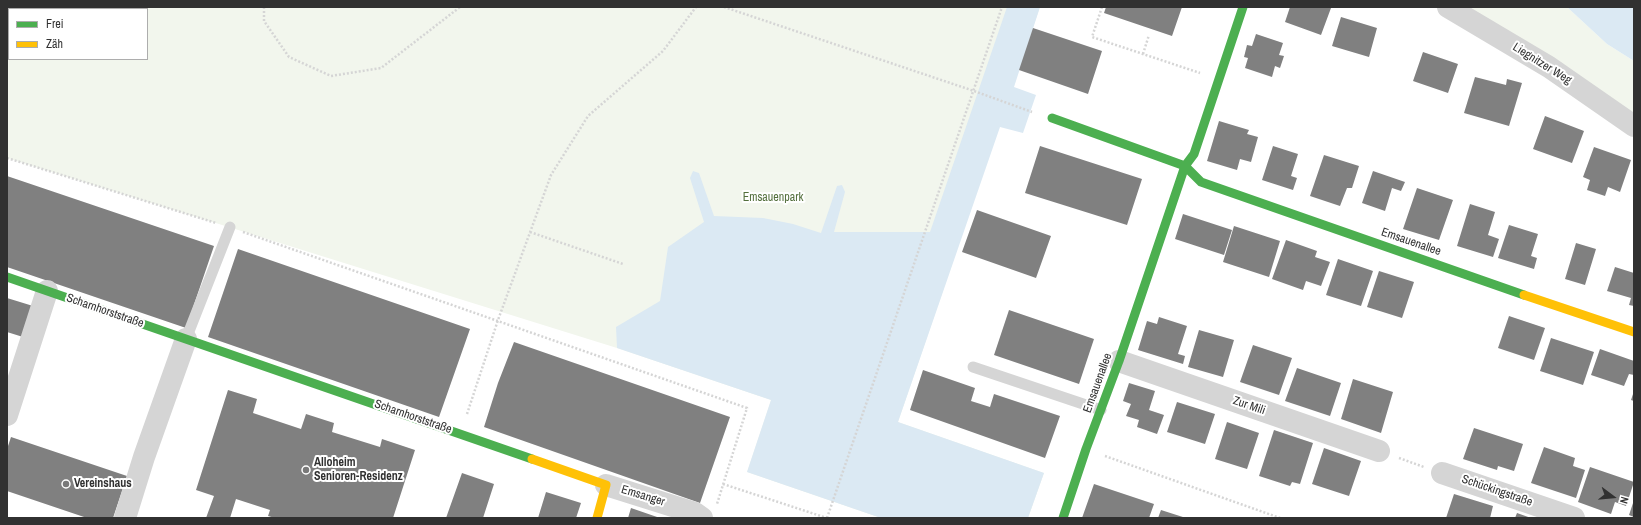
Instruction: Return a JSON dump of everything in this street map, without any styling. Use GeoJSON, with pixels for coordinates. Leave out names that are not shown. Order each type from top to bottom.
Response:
{"type":"FeatureCollection","features":[{"type":"Feature","properties":{"kind":"street","name":"Emsauenallee"},"geometry":{"type":"LineString","coordinates":[[1063,518],[1086,449],[1119,361],[1185,166],[1194,154],[1243,7]]}},
{"type":"Feature","properties":{"kind":"street","name":"Liegnitzer Weg"},"geometry":{"type":"LineString","coordinates":[[1448,7],[1549,67],[1634,126]]}},
{"type":"Feature","properties":{"kind":"street"},"geometry":{"type":"LineString","coordinates":[[1052,118],[1185,166]]}},
{"type":"Feature","properties":{"kind":"street","name":"Emsauenallee"},"geometry":{"type":"LineString","coordinates":[[1185,166],[1200,182],[1634,332]]}},
{"type":"Feature","properties":{"kind":"street","name":"Scharnhorststraße"},"geometry":{"type":"LineString","coordinates":[[7,277],[606,485]]}},
{"type":"Feature","properties":{"kind":"street"},"geometry":{"type":"LineString","coordinates":[[7,414],[47,291]]}},
{"type":"Feature","properties":{"kind":"street"},"geometry":{"type":"LineString","coordinates":[[125,518],[144,457],[186,339]]}},
{"type":"Feature","properties":{"kind":"street","name":"Zur Mili"},"geometry":{"type":"LineString","coordinates":[[1119,361],[1379,451]]}},
{"type":"Feature","properties":{"kind":"street","name":"Schückingstraße"},"geometry":{"type":"LineString","coordinates":[[1442,473],[1574,518]]}},
{"type":"Feature","properties":{"kind":"street"},"geometry":{"type":"LineString","coordinates":[[597,518],[606,485]]}},
{"type":"Feature","properties":{"kind":"street","name":"Emsanger"},"geometry":{"type":"LineString","coordinates":[[606,485],[695,513],[709,511]]}},
{"type":"Feature","properties":{"kind":"lane"},"geometry":{"type":"LineString","coordinates":[[186,339],[230,227]]}},
{"type":"Feature","properties":{"kind":"lane"},"geometry":{"type":"LineString","coordinates":[[973,367],[1101,410]]}},
{"type":"Feature","properties":{"kind":"path"},"geometry":{"type":"LineString","coordinates":[[264,7],[264,21],[289,57],[330,76],[381,68],[460,7]]}},
{"type":"Feature","properties":{"kind":"path"},"geometry":{"type":"LineString","coordinates":[[461,434],[498,320],[551,175],[588,116],[663,51],[696,7]]}},
{"type":"Feature","properties":{"kind":"path"},"geometry":{"type":"LineString","coordinates":[[724,7],[978,92],[1031,112]]}},
{"type":"Feature","properties":{"kind":"path"},"geometry":{"type":"LineString","coordinates":[[723,484],[828,518],[1002,7]]}},
{"type":"Feature","properties":{"kind":"path"},"geometry":{"type":"LineString","coordinates":[[1102,7],[1092,37],[1219,79]]}},
{"type":"Feature","properties":{"kind":"path"},"geometry":{"type":"LineString","coordinates":[[1143,54],[1149,35]]}},
{"type":"Feature","properties":{"kind":"path"},"geometry":{"type":"LineString","coordinates":[[7,158],[230,227],[747,408],[723,484],[709,511]]}},
{"type":"Feature","properties":{"kind":"path"},"geometry":{"type":"LineString","coordinates":[[530,232],[623,264]]}},
{"type":"Feature","properties":{"kind":"path"},"geometry":{"type":"LineString","coordinates":[[1086,449],[1280,518]]}},
{"type":"Feature","properties":{"kind":"path"},"geometry":{"type":"LineString","coordinates":[[1379,451],[1442,473]]}},
{"type":"Feature","properties":{"kind":"green space","name":"Emsauenpark"},"geometry":{"type":"Polygon","coordinates":[[[7,7],[1040,7],[898,422],[1044,473],[1028,518],[881,518],[747,472],[771,400],[617,348],[7,158],[7,7]]]}},
{"type":"Feature","properties":{"kind":"green space"},"geometry":{"type":"Polygon","coordinates":[[[1461,7],[1567,7],[1607,44],[1634,61],[1634,117],[1461,7]]]}},
{"type":"Feature","properties":{"kind":"shaded area"},"geometry":{"type":"Polygon","coordinates":[[[1007,7],[1040,7],[1014,87],[1036,95],[1023,133],[1000,127],[898,422],[1044,473],[1028,518],[881,518],[747,472],[771,400],[617,348],[616,327],[660,301],[668,247],[704,222],[690,178],[693,171],[699,173],[714,216],[763,218],[793,224],[821,233],[837,186],[842,185],[845,192],[834,232],[930,232],[1007,7]]]}},
{"type":"Feature","properties":{"kind":"shaded area"},"geometry":{"type":"Polygon","coordinates":[[[1567,7],[1634,7],[1634,61],[1607,44],[1567,7]]]}},
{"type":"Feature","properties":{"kind":"building"},"geometry":{"type":"Polygon","coordinates":[[[1106,7],[1182,7],[1172,36],[1104,13],[1106,7]]]}},
{"type":"Feature","properties":{"kind":"building"},"geometry":{"type":"Polygon","coordinates":[[[1290,7],[1331,8],[1321,35],[1285,22],[1290,7]]]}},
{"type":"Feature","properties":{"kind":"building"},"geometry":{"type":"Polygon","coordinates":[[[1341,17],[1377,28],[1369,57],[1332,46],[1341,17]]]}},
{"type":"Feature","properties":{"kind":"building"},"geometry":{"type":"Polygon","coordinates":[[[1033,28],[1102,51],[1088,94],[1019,70],[1033,28]]]}},
{"type":"Feature","properties":{"kind":"building"},"geometry":{"type":"Polygon","coordinates":[[[1256,34],[1283,43],[1279,55],[1284,56],[1280,68],[1275,66],[1272,77],[1245,68],[1248,58],[1244,57],[1247,45],[1252,46],[1256,34]]]}},
{"type":"Feature","properties":{"kind":"building"},"geometry":{"type":"Polygon","coordinates":[[[1423,52],[1458,64],[1448,93],[1413,81],[1423,52]]]}},
{"type":"Feature","properties":{"kind":"building"},"geometry":{"type":"Polygon","coordinates":[[[1475,77],[1506,85],[1507,79],[1522,83],[1509,126],[1464,113],[1475,77]]]}},
{"type":"Feature","properties":{"kind":"building"},"geometry":{"type":"Polygon","coordinates":[[[1545,116],[1584,131],[1572,163],[1533,149],[1545,116]]]}},
{"type":"Feature","properties":{"kind":"building"},"geometry":{"type":"Polygon","coordinates":[[[1219,121],[1249,130],[1247,134],[1258,137],[1251,162],[1240,159],[1237,170],[1207,161],[1219,121]]]}},
{"type":"Feature","properties":{"kind":"building"},"geometry":{"type":"Polygon","coordinates":[[[1040,146],[1142,179],[1127,225],[1025,193],[1040,146]]]}},
{"type":"Feature","properties":{"kind":"building"},"geometry":{"type":"Polygon","coordinates":[[[1273,146],[1298,154],[1291,176],[1297,178],[1293,190],[1262,180],[1273,146]]]}},
{"type":"Feature","properties":{"kind":"building"},"geometry":{"type":"Polygon","coordinates":[[[1594,147],[1631,160],[1620,192],[1608,187],[1605,196],[1587,190],[1590,180],[1583,177],[1594,147]]]}},
{"type":"Feature","properties":{"kind":"building"},"geometry":{"type":"Polygon","coordinates":[[[1324,155],[1359,166],[1352,188],[1347,188],[1340,206],[1310,196],[1324,155]]]}},
{"type":"Feature","properties":{"kind":"building"},"geometry":{"type":"Polygon","coordinates":[[[1373,171],[1405,182],[1401,191],[1392,188],[1385,211],[1362,203],[1373,171]]]}},
{"type":"Feature","properties":{"kind":"building"},"geometry":{"type":"Polygon","coordinates":[[[7,176],[214,246],[186,328],[7,267],[7,176]]]}},
{"type":"Feature","properties":{"kind":"building"},"geometry":{"type":"Polygon","coordinates":[[[1417,188],[1453,200],[1439,240],[1403,229],[1417,188]]]}},
{"type":"Feature","properties":{"kind":"building"},"geometry":{"type":"Polygon","coordinates":[[[1470,204],[1495,212],[1488,235],[1499,239],[1493,257],[1457,246],[1470,204]]]}},
{"type":"Feature","properties":{"kind":"building"},"geometry":{"type":"Polygon","coordinates":[[[977,210],[1051,236],[1036,278],[962,252],[977,210]]]}},
{"type":"Feature","properties":{"kind":"building"},"geometry":{"type":"Polygon","coordinates":[[[1183,214],[1232,230],[1224,255],[1175,239],[1183,214]]]}},
{"type":"Feature","properties":{"kind":"building"},"geometry":{"type":"Polygon","coordinates":[[[1509,225],[1538,234],[1531,256],[1537,258],[1534,269],[1498,258],[1509,225]]]}},
{"type":"Feature","properties":{"kind":"building"},"geometry":{"type":"Polygon","coordinates":[[[1234,226],[1280,241],[1269,277],[1223,262],[1234,226]]]}},
{"type":"Feature","properties":{"kind":"building"},"geometry":{"type":"Polygon","coordinates":[[[1286,240],[1317,251],[1315,257],[1330,262],[1321,286],[1306,281],[1303,290],[1272,279],[1286,240]]]}},
{"type":"Feature","properties":{"kind":"building"},"geometry":{"type":"Polygon","coordinates":[[[1576,243],[1596,249],[1585,285],[1565,279],[1576,243]]]}},
{"type":"Feature","properties":{"kind":"building"},"geometry":{"type":"Polygon","coordinates":[[[238,249],[470,329],[439,417],[208,337],[238,249]]]}},
{"type":"Feature","properties":{"kind":"building"},"geometry":{"type":"Polygon","coordinates":[[[1338,259],[1373,271],[1361,306],[1326,295],[1338,259]]]}},
{"type":"Feature","properties":{"kind":"building"},"geometry":{"type":"Polygon","coordinates":[[[1615,267],[1634,273],[1634,306],[1629,305],[1631,298],[1607,291],[1615,267]]]}},
{"type":"Feature","properties":{"kind":"building"},"geometry":{"type":"Polygon","coordinates":[[[1379,271],[1414,282],[1402,318],[1367,307],[1379,271]]]}},
{"type":"Feature","properties":{"kind":"building"},"geometry":{"type":"Polygon","coordinates":[[[7,298],[33,306],[23,337],[7,332],[7,298]]]}},
{"type":"Feature","properties":{"kind":"building"},"geometry":{"type":"Polygon","coordinates":[[[1009,310],[1094,339],[1079,384],[994,355],[1009,310]]]}},
{"type":"Feature","properties":{"kind":"building"},"geometry":{"type":"Polygon","coordinates":[[[1509,316],[1545,328],[1534,360],[1498,348],[1509,316]]]}},
{"type":"Feature","properties":{"kind":"building"},"geometry":{"type":"Polygon","coordinates":[[[1159,317],[1187,326],[1178,354],[1185,356],[1183,364],[1138,350],[1147,321],[1157,324],[1159,317]]]}},
{"type":"Feature","properties":{"kind":"building"},"geometry":{"type":"Polygon","coordinates":[[[1199,330],[1234,340],[1223,377],[1188,367],[1199,330]]]}},
{"type":"Feature","properties":{"kind":"building"},"geometry":{"type":"Polygon","coordinates":[[[1551,338],[1594,352],[1583,385],[1540,371],[1551,338]]]}},
{"type":"Feature","properties":{"kind":"building"},"geometry":{"type":"Polygon","coordinates":[[[514,342],[730,417],[700,503],[484,427],[498,383],[514,342]]]}},
{"type":"Feature","properties":{"kind":"building"},"geometry":{"type":"Polygon","coordinates":[[[1253,345],[1292,358],[1279,395],[1240,382],[1253,345]]]}},
{"type":"Feature","properties":{"kind":"building"},"geometry":{"type":"Polygon","coordinates":[[[1600,349],[1634,361],[1634,375],[1629,374],[1624,386],[1591,375],[1600,349]]]}},
{"type":"Feature","properties":{"kind":"building"},"geometry":{"type":"Polygon","coordinates":[[[1297,368],[1341,383],[1330,416],[1285,401],[1297,368]]]}},
{"type":"Feature","properties":{"kind":"building"},"geometry":{"type":"Polygon","coordinates":[[[923,370],[975,388],[971,401],[990,407],[994,394],[1060,416],[1045,458],[910,410],[923,370]]]}},
{"type":"Feature","properties":{"kind":"building"},"geometry":{"type":"Polygon","coordinates":[[[1353,379],[1393,392],[1381,433],[1341,419],[1353,379]]]}},
{"type":"Feature","properties":{"kind":"building"},"geometry":{"type":"Polygon","coordinates":[[[1129,383],[1155,391],[1149,410],[1164,415],[1157,434],[1137,427],[1139,420],[1126,416],[1131,404],[1123,401],[1129,383]]]}},
{"type":"Feature","properties":{"kind":"building","name":"Alloheim Senioren-Residenz"},"geometry":{"type":"Polygon","coordinates":[[[228,390],[257,399],[253,413],[301,429],[306,414],[334,423],[332,432],[380,447],[382,439],[415,450],[393,518],[275,518],[268,516],[270,510],[236,499],[230,518],[206,518],[214,496],[196,490],[228,390]]]}},
{"type":"Feature","properties":{"kind":"building"},"geometry":{"type":"Polygon","coordinates":[[[1634,391],[1634,401],[1631,400],[1634,391]]]}},
{"type":"Feature","properties":{"kind":"building"},"geometry":{"type":"Polygon","coordinates":[[[1177,402],[1215,414],[1205,444],[1167,432],[1177,402]]]}},
{"type":"Feature","properties":{"kind":"building"},"geometry":{"type":"Polygon","coordinates":[[[1227,422],[1259,433],[1247,469],[1215,459],[1227,422]]]}},
{"type":"Feature","properties":{"kind":"building"},"geometry":{"type":"Polygon","coordinates":[[[1474,428],[1523,444],[1514,471],[1498,466],[1497,470],[1463,459],[1474,428]]]}},
{"type":"Feature","properties":{"kind":"building"},"geometry":{"type":"Polygon","coordinates":[[[1274,430],[1313,443],[1300,484],[1292,482],[1290,486],[1259,476],[1274,430]]]}},
{"type":"Feature","properties":{"kind":"building","name":"Vereinshaus"},"geometry":{"type":"Polygon","coordinates":[[[11,437],[127,476],[113,518],[87,518],[7,491],[7,449],[11,437]]]}},
{"type":"Feature","properties":{"kind":"building"},"geometry":{"type":"Polygon","coordinates":[[[1544,447],[1575,458],[1573,466],[1585,470],[1576,498],[1531,483],[1544,447]]]}},
{"type":"Feature","properties":{"kind":"building"},"geometry":{"type":"Polygon","coordinates":[[[1324,448],[1361,461],[1349,496],[1312,484],[1324,448]]]}},
{"type":"Feature","properties":{"kind":"building"},"geometry":{"type":"Polygon","coordinates":[[[1590,467],[1634,482],[1626,506],[1615,502],[1611,514],[1578,502],[1590,467]]]}},
{"type":"Feature","properties":{"kind":"building"},"geometry":{"type":"Polygon","coordinates":[[[462,473],[494,484],[483,518],[446,518],[462,473]]]}},
{"type":"Feature","properties":{"kind":"building"},"geometry":{"type":"Polygon","coordinates":[[[1094,484],[1154,504],[1149,518],[1082,518],[1094,484]]]}},
{"type":"Feature","properties":{"kind":"building"},"geometry":{"type":"Polygon","coordinates":[[[546,492],[581,503],[576,518],[538,518],[546,492]]]}},
{"type":"Feature","properties":{"kind":"building"},"geometry":{"type":"Polygon","coordinates":[[[1454,494],[1493,506],[1490,518],[1446,518],[1454,494]]]}},
{"type":"Feature","properties":{"kind":"building"},"geometry":{"type":"Polygon","coordinates":[[[1634,500],[1634,517],[1629,515],[1634,500]]]}},
{"type":"Feature","properties":{"kind":"building"},"geometry":{"type":"Polygon","coordinates":[[[631,508],[660,518],[628,518],[631,508]]]}},
{"type":"Feature","properties":{"kind":"building"},"geometry":{"type":"Polygon","coordinates":[[[1161,510],[1186,518],[1158,518],[1161,510]]]}},
{"type":"Feature","properties":{"kind":"building"},"geometry":{"type":"Polygon","coordinates":[[[1517,513],[1531,518],[1515,518],[1517,513]]]}},
{"type":"Feature","properties":{"kind":"traffic: fast"},"geometry":{"type":"LineString","coordinates":[[1063,518],[1086,449],[1119,361],[1185,166],[1194,154],[1243,7]]}},
{"type":"Feature","properties":{"kind":"traffic: fast"},"geometry":{"type":"LineString","coordinates":[[1052,118],[1185,166],[1201,182],[1524,295]]}},
{"type":"Feature","properties":{"kind":"traffic: fast"},"geometry":{"type":"LineString","coordinates":[[7,277],[532,459]]}},
{"type":"Feature","properties":{"kind":"traffic: slow"},"geometry":{"type":"LineString","coordinates":[[1524,295],[1634,332]]}},
{"type":"Feature","properties":{"kind":"traffic: slow"},"geometry":{"type":"LineString","coordinates":[[532,459],[606,485],[597,518]]}},
{"type":"Feature","properties":{"kind":"place","name":"Alloheim Senioren-Residenz"},"geometry":{"type":"Point","coordinates":[306,470]}},
{"type":"Feature","properties":{"kind":"place","name":"Vereinshaus"},"geometry":{"type":"Point","coordinates":[66,484]}}]}
